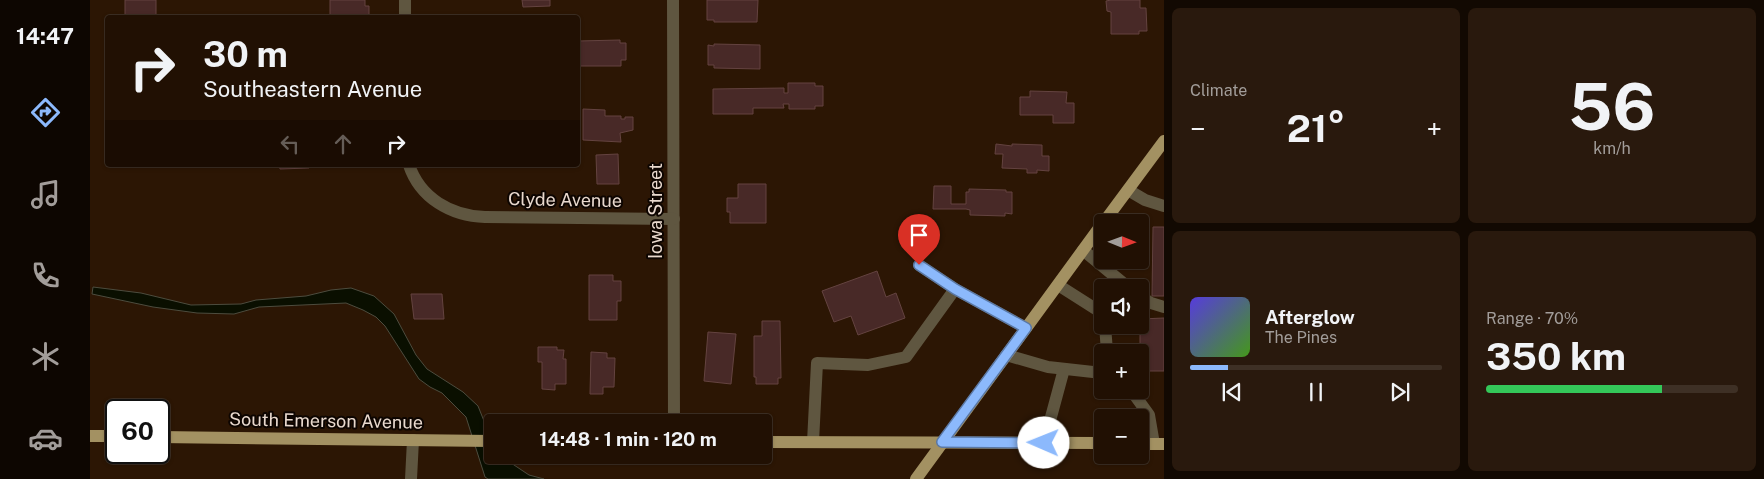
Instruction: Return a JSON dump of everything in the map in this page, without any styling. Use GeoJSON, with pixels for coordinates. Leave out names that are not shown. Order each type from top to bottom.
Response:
{"type":"FeatureCollection","features":[{"type":"Feature","properties":{"kind":"main road"},"geometry":{"type":"LineString","coordinates":[[1110,214],[1164,141]]}},
{"type":"Feature","properties":{"kind":"main road"},"geometry":{"type":"LineString","coordinates":[[916,479],[1094,235]]}},
{"type":"Feature","properties":{"kind":"main road"},"geometry":{"type":"LineString","coordinates":[[90,436],[105,436]]}},
{"type":"Feature","properties":{"kind":"main road","name":"South Emerson Avenue"},"geometry":{"type":"LineString","coordinates":[[170,437],[484,441]]}},
{"type":"Feature","properties":{"kind":"main road"},"geometry":{"type":"LineString","coordinates":[[772,442],[1094,443]]}},
{"type":"Feature","properties":{"kind":"street"},"geometry":{"type":"LineString","coordinates":[[405,0],[406,15]]}},
{"type":"Feature","properties":{"kind":"street","name":"Iowa Street"},"geometry":{"type":"LineString","coordinates":[[673,0],[674,414]]}},
{"type":"Feature","properties":{"kind":"street","name":"Clyde Avenue"},"geometry":{"type":"LineString","coordinates":[[410,167],[425,192],[447,209],[466,215],[485,217],[674,219]]}},
{"type":"Feature","properties":{"kind":"street"},"geometry":{"type":"LineString","coordinates":[[1128,190],[1146,200],[1164,206]]}},
{"type":"Feature","properties":{"kind":"street"},"geometry":{"type":"LineString","coordinates":[[1083,250],[1118,279]]}},
{"type":"Feature","properties":{"kind":"street"},"geometry":{"type":"LineString","coordinates":[[919,265],[955,289],[1026,328]]}},
{"type":"Feature","properties":{"kind":"street"},"geometry":{"type":"LineString","coordinates":[[1058,285],[1094,308]]}},
{"type":"Feature","properties":{"kind":"street"},"geometry":{"type":"LineString","coordinates":[[813,442],[817,364],[868,365],[906,357],[955,289]]}},
{"type":"Feature","properties":{"kind":"street"},"geometry":{"type":"LineString","coordinates":[[1149,302],[1164,307]]}},
{"type":"Feature","properties":{"kind":"street"},"geometry":{"type":"LineString","coordinates":[[1006,355],[1048,367],[1094,373]]}},
{"type":"Feature","properties":{"kind":"street"},"geometry":{"type":"LineString","coordinates":[[1044,443],[1064,369]]}},
{"type":"Feature","properties":{"kind":"street"},"geometry":{"type":"LineString","coordinates":[[1137,399],[1149,415],[1159,444]]}},
{"type":"Feature","properties":{"kind":"street"},"geometry":{"type":"LineString","coordinates":[[411,479],[413,440]]}},
{"type":"Feature","properties":{"kind":"shaded area"},"geometry":{"type":"Polygon","coordinates":[[[93,287],[141,293],[191,305],[241,304],[256,300],[306,296],[331,290],[351,288],[374,296],[394,314],[416,355],[427,369],[463,392],[478,406],[484,421],[484,464],[512,464],[529,475],[544,479],[488,479],[485,477],[466,417],[442,393],[419,379],[385,326],[376,317],[346,303],[259,307],[234,314],[197,313],[153,307],[92,294],[93,287]]]}},
{"type":"Feature","properties":{"kind":"building"},"geometry":{"type":"Polygon","coordinates":[[[125,0],[156,0],[156,15],[125,15],[125,0]]]}},
{"type":"Feature","properties":{"kind":"building"},"geometry":{"type":"Polygon","coordinates":[[[330,0],[365,0],[365,6],[369,6],[369,15],[330,15],[330,0]]]}},
{"type":"Feature","properties":{"kind":"building"},"geometry":{"type":"Polygon","coordinates":[[[522,0],[550,0],[550,6],[523,7],[522,0]]]}},
{"type":"Feature","properties":{"kind":"building"},"geometry":{"type":"Polygon","coordinates":[[[707,0],[758,0],[757,22],[714,22],[714,20],[707,20],[707,0]]]}},
{"type":"Feature","properties":{"kind":"building"},"geometry":{"type":"Polygon","coordinates":[[[1140,0],[1140,8],[1146,8],[1147,31],[1139,31],[1139,34],[1111,34],[1111,12],[1107,11],[1106,1],[1140,0]]]}},
{"type":"Feature","properties":{"kind":"building"},"geometry":{"type":"Polygon","coordinates":[[[620,40],[620,43],[626,43],[626,60],[621,60],[621,66],[580,66],[580,41],[620,40]]]}},
{"type":"Feature","properties":{"kind":"building"},"geometry":{"type":"Polygon","coordinates":[[[714,44],[760,45],[760,69],[714,68],[714,65],[708,65],[708,45],[714,46],[714,44]]]}},
{"type":"Feature","properties":{"kind":"building"},"geometry":{"type":"Polygon","coordinates":[[[788,83],[815,83],[815,86],[823,86],[823,106],[815,106],[815,109],[789,109],[789,104],[783,104],[784,108],[753,108],[753,114],[713,114],[713,89],[784,88],[784,93],[788,93],[788,83]]]}},
{"type":"Feature","properties":{"kind":"building"},"geometry":{"type":"Polygon","coordinates":[[[1030,91],[1067,92],[1066,103],[1074,103],[1074,123],[1053,123],[1053,115],[1020,115],[1020,97],[1030,97],[1030,91]]]}},
{"type":"Feature","properties":{"kind":"building"},"geometry":{"type":"Polygon","coordinates":[[[583,109],[605,110],[605,116],[621,116],[621,119],[633,117],[633,130],[620,133],[621,142],[583,140],[583,109]]]}},
{"type":"Feature","properties":{"kind":"building"},"geometry":{"type":"Polygon","coordinates":[[[996,144],[1012,146],[1012,144],[1042,145],[1042,156],[1049,156],[1049,171],[1037,170],[1037,173],[1027,173],[1027,169],[1002,168],[1003,154],[995,154],[996,144]]]}},
{"type":"Feature","properties":{"kind":"building"},"geometry":{"type":"Polygon","coordinates":[[[618,154],[619,184],[597,184],[596,155],[618,154]]]}},
{"type":"Feature","properties":{"kind":"building"},"geometry":{"type":"Polygon","coordinates":[[[280,167],[309,167],[309,168],[280,169],[280,167]]]}},
{"type":"Feature","properties":{"kind":"building"},"geometry":{"type":"Polygon","coordinates":[[[738,184],[766,184],[766,223],[730,223],[730,212],[727,212],[727,198],[738,198],[738,184]]]}},
{"type":"Feature","properties":{"kind":"building"},"geometry":{"type":"Polygon","coordinates":[[[934,186],[951,186],[951,204],[966,204],[966,192],[969,192],[969,189],[1006,190],[1006,192],[1012,192],[1012,214],[1005,213],[1005,216],[970,215],[970,210],[966,209],[933,209],[934,186]]]}},
{"type":"Feature","properties":{"kind":"building"},"geometry":{"type":"Polygon","coordinates":[[[1153,227],[1164,227],[1164,296],[1152,296],[1153,227]]]}},
{"type":"Feature","properties":{"kind":"building"},"geometry":{"type":"Polygon","coordinates":[[[877,271],[886,297],[896,293],[905,318],[858,335],[851,316],[834,322],[822,291],[877,271]]]}},
{"type":"Feature","properties":{"kind":"building"},"geometry":{"type":"Polygon","coordinates":[[[589,275],[613,275],[613,281],[621,281],[621,301],[617,301],[617,320],[589,320],[589,275]]]}},
{"type":"Feature","properties":{"kind":"building"},"geometry":{"type":"Polygon","coordinates":[[[411,294],[442,294],[444,319],[414,319],[411,294]]]}},
{"type":"Feature","properties":{"kind":"building"},"geometry":{"type":"Polygon","coordinates":[[[1164,318],[1164,371],[1149,371],[1149,344],[1140,344],[1140,334],[1149,334],[1149,319],[1164,318]]]}},
{"type":"Feature","properties":{"kind":"building"},"geometry":{"type":"Polygon","coordinates":[[[762,321],[780,321],[781,378],[778,378],[778,384],[756,384],[756,377],[754,377],[754,336],[762,336],[762,321]]]}},
{"type":"Feature","properties":{"kind":"building"},"geometry":{"type":"Polygon","coordinates":[[[708,332],[736,334],[731,384],[704,381],[708,332]]]}},
{"type":"Feature","properties":{"kind":"building"},"geometry":{"type":"Polygon","coordinates":[[[538,347],[557,347],[557,350],[564,350],[563,359],[566,359],[566,384],[555,384],[555,390],[542,389],[542,362],[538,362],[538,347]]]}},
{"type":"Feature","properties":{"kind":"building"},"geometry":{"type":"Polygon","coordinates":[[[591,352],[607,353],[607,358],[615,358],[614,387],[603,387],[603,394],[590,394],[591,352]]]}},
{"type":"Feature","properties":{"kind":"route"},"geometry":{"type":"LineString","coordinates":[[919,265],[955,289],[1026,328],[942,442],[1044,443]]}}]}
